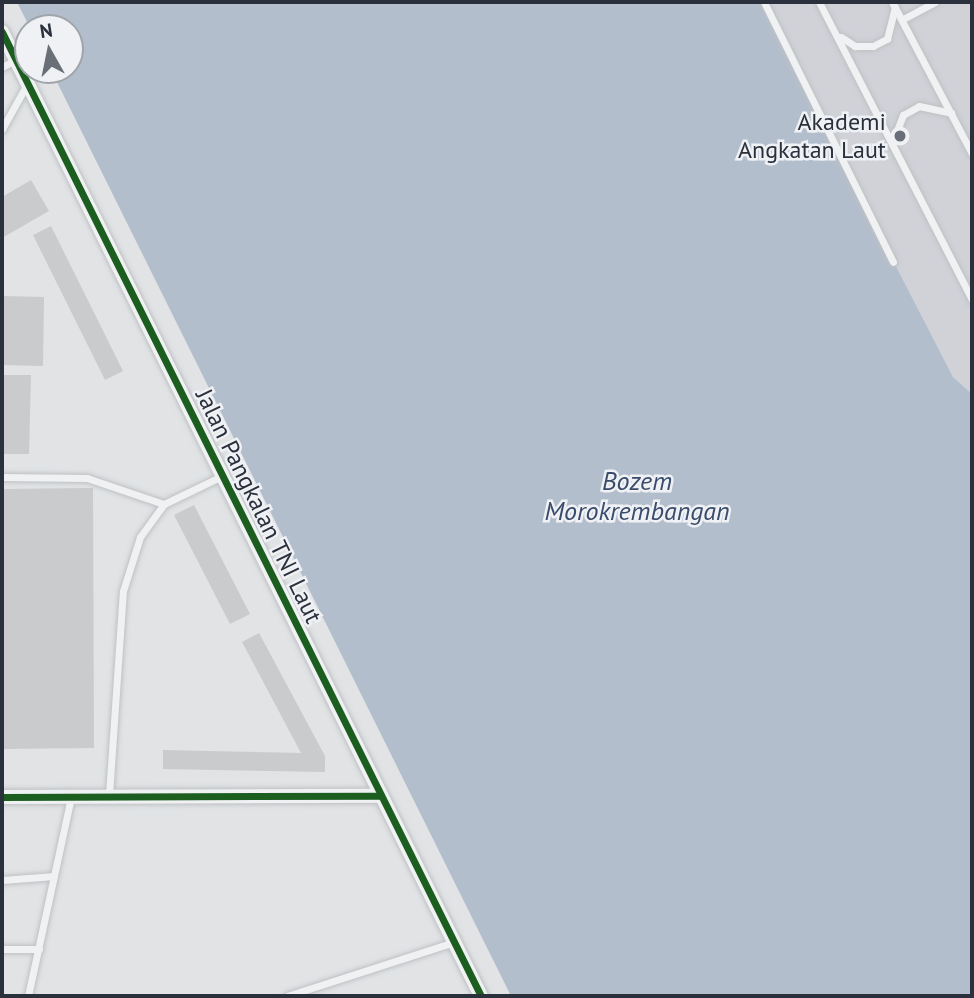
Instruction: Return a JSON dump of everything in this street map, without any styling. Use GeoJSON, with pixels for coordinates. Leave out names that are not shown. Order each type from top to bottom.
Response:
{"type":"FeatureCollection","features":[{"type":"Feature","properties":{"kind":"street","name":"Jalan Pangkalan TNI Laut"},"geometry":{"type":"LineString","coordinates":[[2,32],[14,56]]}},
{"type":"Feature","properties":{"kind":"street","name":"Jalan Pangkalan TNI Laut"},"geometry":{"type":"LineString","coordinates":[[27,84],[481,996]]}},
{"type":"Feature","properties":{"kind":"street"},"geometry":{"type":"LineString","coordinates":[[2,797],[381,796]]}},
{"type":"Feature","properties":{"kind":"lane"},"geometry":{"type":"LineString","coordinates":[[764,2],[893,262]]}},
{"type":"Feature","properties":{"kind":"lane"},"geometry":{"type":"LineString","coordinates":[[819,2],[893,141],[972,300]]}},
{"type":"Feature","properties":{"kind":"lane"},"geometry":{"type":"LineString","coordinates":[[903,19],[935,2]]}},
{"type":"Feature","properties":{"kind":"lane"},"geometry":{"type":"LineString","coordinates":[[839,36],[855,46],[873,46],[887,39],[894,4]]}},
{"type":"Feature","properties":{"kind":"lane"},"geometry":{"type":"LineString","coordinates":[[894,4],[972,154]]}},
{"type":"Feature","properties":{"kind":"lane"},"geometry":{"type":"LineString","coordinates":[[2,129],[26,84]]}},
{"type":"Feature","properties":{"kind":"lane"},"geometry":{"type":"LineString","coordinates":[[893,141],[903,115],[919,106],[951,113]]}},
{"type":"Feature","properties":{"kind":"lane"},"geometry":{"type":"LineString","coordinates":[[108,795],[123,591],[140,537],[164,503],[222,476]]}},
{"type":"Feature","properties":{"kind":"lane"},"geometry":{"type":"LineString","coordinates":[[2,477],[87,478],[164,503]]}},
{"type":"Feature","properties":{"kind":"lane"},"geometry":{"type":"LineString","coordinates":[[29,996],[71,797]]}},
{"type":"Feature","properties":{"kind":"lane"},"geometry":{"type":"LineString","coordinates":[[2,880],[54,876]]}},
{"type":"Feature","properties":{"kind":"lane"},"geometry":{"type":"LineString","coordinates":[[287,996],[454,942]]}},
{"type":"Feature","properties":{"kind":"lane"},"geometry":{"type":"LineString","coordinates":[[2,949],[39,948]]}},
{"type":"Feature","properties":{"kind":"shaded area","name":"Akademi Angkatan Laut"},"geometry":{"type":"Polygon","coordinates":[[[760,2],[972,2],[972,394],[953,377],[760,2]]]}},
{"type":"Feature","properties":{"kind":"water","name":"Bozem Morokrembangan"},"geometry":{"type":"Polygon","coordinates":[[[17,2],[760,2],[953,377],[972,394],[972,996],[511,996],[58,84],[84,84],[84,14],[23,14],[17,2]]]}},
{"type":"Feature","properties":{"kind":"building"},"geometry":{"type":"Polygon","coordinates":[[[31,180],[49,211],[2,238],[2,197],[31,180]]]}},
{"type":"Feature","properties":{"kind":"building"},"geometry":{"type":"Polygon","coordinates":[[[51,226],[123,371],[105,380],[33,235],[51,226]]]}},
{"type":"Feature","properties":{"kind":"building"},"geometry":{"type":"Polygon","coordinates":[[[2,296],[44,297],[43,366],[2,365],[2,296]]]}},
{"type":"Feature","properties":{"kind":"building"},"geometry":{"type":"Polygon","coordinates":[[[2,375],[31,375],[29,454],[2,454],[2,375]]]}},
{"type":"Feature","properties":{"kind":"building"},"geometry":{"type":"Polygon","coordinates":[[[93,488],[94,748],[2,749],[2,489],[93,488]]]}},
{"type":"Feature","properties":{"kind":"building"},"geometry":{"type":"Polygon","coordinates":[[[194,505],[250,614],[230,624],[174,515],[194,505]]]}},
{"type":"Feature","properties":{"kind":"building"},"geometry":{"type":"Polygon","coordinates":[[[259,633],[325,756],[325,772],[163,769],[163,750],[301,753],[242,642],[259,633]]]}},
{"type":"Feature","properties":{"kind":"cycle path"},"geometry":{"type":"LineString","coordinates":[[2,32],[481,996]]}},
{"type":"Feature","properties":{"kind":"cycle path"},"geometry":{"type":"LineString","coordinates":[[2,797],[381,796]]}},
{"type":"Feature","properties":{"kind":"place","name":"Akademi Angkatan Laut"},"geometry":{"type":"Point","coordinates":[900,136]}}]}
